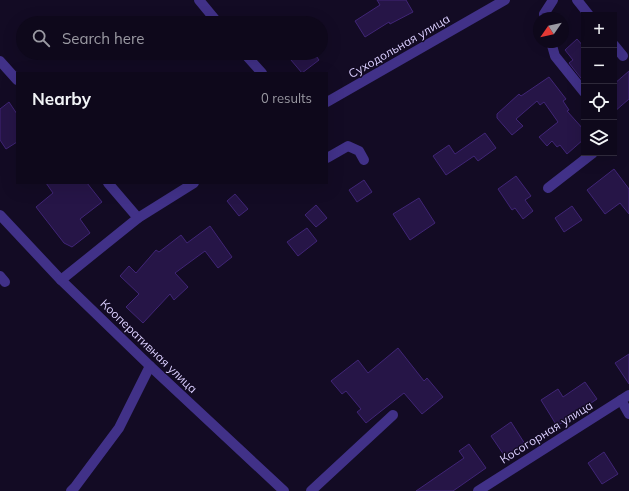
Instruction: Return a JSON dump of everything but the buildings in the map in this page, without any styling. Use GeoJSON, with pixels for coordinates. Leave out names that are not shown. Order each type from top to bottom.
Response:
{"type":"FeatureCollection","features":[{"type":"Feature","properties":{"kind":"street"},"geometry":{"type":"LineString","coordinates":[[199,0],[212,16]]}},
{"type":"Feature","properties":{"kind":"street","name":"Суходольная улица"},"geometry":{"type":"LineString","coordinates":[[328,101],[505,0]]}},
{"type":"Feature","properties":{"kind":"street"},"geometry":{"type":"LineString","coordinates":[[545,12],[553,0]]}},
{"type":"Feature","properties":{"kind":"street"},"geometry":{"type":"LineString","coordinates":[[577,0],[587,12]]}},
{"type":"Feature","properties":{"kind":"street"},"geometry":{"type":"LineString","coordinates":[[553,48],[555,56],[581,88]]}},
{"type":"Feature","properties":{"kind":"street"},"geometry":{"type":"LineString","coordinates":[[616,48],[623,56]]}},
{"type":"Feature","properties":{"kind":"street"},"geometry":{"type":"LineString","coordinates":[[250,60],[261,72]]}},
{"type":"Feature","properties":{"kind":"street"},"geometry":{"type":"LineString","coordinates":[[0,61],[16,79]]}},
{"type":"Feature","properties":{"kind":"street"},"geometry":{"type":"LineString","coordinates":[[328,157],[348,146],[359,151],[364,160]]}},
{"type":"Feature","properties":{"kind":"street"},"geometry":{"type":"LineString","coordinates":[[548,188],[589,156]]}},
{"type":"Feature","properties":{"kind":"street"},"geometry":{"type":"LineString","coordinates":[[109,184],[138,218]]}},
{"type":"Feature","properties":{"kind":"street"},"geometry":{"type":"LineString","coordinates":[[61,280],[138,218],[192,184]]}},
{"type":"Feature","properties":{"kind":"street","name":"Кооперативная улица"},"geometry":{"type":"LineString","coordinates":[[0,215],[61,280],[150,366],[284,491]]}},
{"type":"Feature","properties":{"kind":"street"},"geometry":{"type":"LineString","coordinates":[[71,491],[119,428],[150,366]]}},
{"type":"Feature","properties":{"kind":"street"},"geometry":{"type":"LineString","coordinates":[[625,397],[629,414]]}},
{"type":"Feature","properties":{"kind":"street","name":"Косогорная улица"},"geometry":{"type":"LineString","coordinates":[[478,491],[625,397]]}},
{"type":"Feature","properties":{"kind":"street"},"geometry":{"type":"LineString","coordinates":[[311,491],[393,415]]}}]}
